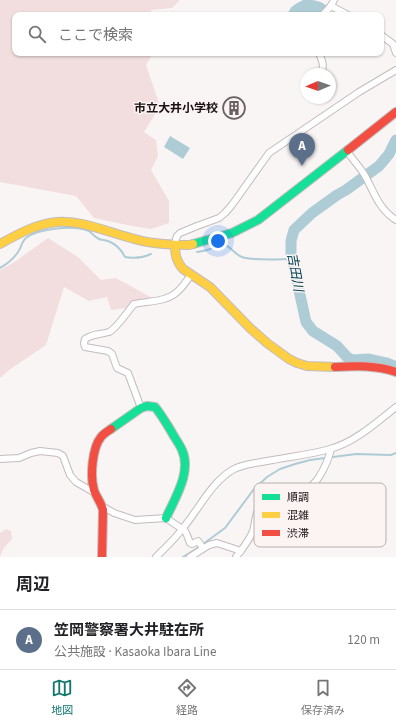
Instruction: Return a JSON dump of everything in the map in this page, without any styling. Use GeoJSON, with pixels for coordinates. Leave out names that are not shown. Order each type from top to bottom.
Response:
{"type":"FeatureCollection","features":[{"type":"Feature","properties":{"kind":"main road"},"geometry":{"type":"LineString","coordinates":[[0,244],[34,227],[57,222],[69,222],[91,226],[157,244],[189,245],[232,233],[258,220],[396,112]]}},
{"type":"Feature","properties":{"kind":"main road"},"geometry":{"type":"LineString","coordinates":[[175,245],[176,260],[180,267],[210,287],[260,337],[288,359],[303,365],[322,367],[372,366],[396,372]]}},
{"type":"Feature","properties":{"kind":"main road"},"geometry":{"type":"LineString","coordinates":[[102,557],[102,506],[95,493],[92,480],[95,450],[101,436],[141,408],[148,406],[155,407],[160,412],[183,451],[185,459],[180,487],[166,518]]}},
{"type":"Feature","properties":{"kind":"street"},"geometry":{"type":"LineString","coordinates":[[326,12],[333,3],[344,12]]}},
{"type":"Feature","properties":{"kind":"street"},"geometry":{"type":"LineString","coordinates":[[384,37],[393,44],[396,53]]}},
{"type":"Feature","properties":{"kind":"street"},"geometry":{"type":"LineString","coordinates":[[320,56],[323,68]]}},
{"type":"Feature","properties":{"kind":"street"},"geometry":{"type":"LineString","coordinates":[[175,245],[177,236],[180,233],[219,218],[225,214],[269,153],[359,92],[396,70]]}},
{"type":"Feature","properties":{"kind":"street"},"geometry":{"type":"LineString","coordinates":[[347,151],[365,176],[378,203],[396,220]]}},
{"type":"Feature","properties":{"kind":"street"},"geometry":{"type":"LineString","coordinates":[[141,408],[128,373],[117,368],[112,354],[108,351],[85,347],[85,340],[90,336],[109,332],[114,329],[134,304],[165,299],[178,292],[191,275]]}},
{"type":"Feature","properties":{"kind":"street"},"geometry":{"type":"LineString","coordinates":[[156,557],[183,529],[214,486],[233,469],[252,463],[331,451],[359,435],[396,407]]}},
{"type":"Feature","properties":{"kind":"street"},"geometry":{"type":"LineString","coordinates":[[0,459],[19,458],[40,451],[58,453],[63,456],[70,475],[76,482],[95,493]]}},
{"type":"Feature","properties":{"kind":"street"},"geometry":{"type":"LineString","coordinates":[[314,483],[319,477],[331,451]]}},
{"type":"Feature","properties":{"kind":"street"},"geometry":{"type":"LineString","coordinates":[[102,506],[114,513],[135,520],[166,518],[183,529],[190,543],[192,544],[198,541],[202,546]]}},
{"type":"Feature","properties":{"kind":"street"},"geometry":{"type":"LineString","coordinates":[[236,557],[252,534],[254,526]]}},
{"type":"Feature","properties":{"kind":"street"},"geometry":{"type":"LineString","coordinates":[[190,557],[202,546],[217,543],[241,551]]}},
{"type":"Feature","properties":{"kind":"shaded area"},"geometry":{"type":"Polygon","coordinates":[[[0,0],[179,0],[172,8],[151,10],[151,12],[12,12],[12,56],[151,56],[146,65],[160,106],[144,132],[156,140],[158,156],[151,170],[169,201],[169,223],[151,229],[94,218],[76,196],[0,182],[0,0]]]}},
{"type":"Feature","properties":{"kind":"shaded area"},"geometry":{"type":"Polygon","coordinates":[[[48,238],[78,257],[101,280],[116,278],[156,300],[149,305],[111,310],[107,297],[89,301],[64,287],[46,345],[9,370],[0,378],[0,270],[13,263],[48,238]]]}},
{"type":"Feature","properties":{"kind":"shaded area"},"geometry":{"type":"Polygon","coordinates":[[[6,529],[11,531],[12,539],[3,549],[0,557],[0,533],[6,529]]]}},
{"type":"Feature","properties":{"kind":"water"},"geometry":{"type":"Polygon","coordinates":[[[303,0],[311,0],[323,3],[328,7],[322,12],[289,12],[291,7],[303,0]]]}},
{"type":"Feature","properties":{"kind":"water"},"geometry":{"type":"Polygon","coordinates":[[[170,136],[190,148],[183,159],[164,147],[170,136]]]}},
{"type":"Feature","properties":{"kind":"waterway","name":"吉田川"},"geometry":{"type":"LineString","coordinates":[[396,140],[389,154],[379,166],[312,213],[294,230],[291,241],[291,254],[306,322],[313,331],[337,346],[347,357],[352,360],[369,359],[387,363],[396,367]]}},
{"type":"Feature","properties":{"kind":"waterway"},"geometry":{"type":"LineString","coordinates":[[0,268],[8,263],[19,250],[26,238],[39,232],[57,228],[75,228],[89,231],[99,239],[116,245],[125,257],[138,258],[151,254]]}},
{"type":"Feature","properties":{"kind":"waterway"},"geometry":{"type":"LineString","coordinates":[[197,252],[222,245],[229,247],[240,256],[247,258],[292,259]]}},
{"type":"Feature","properties":{"kind":"waterway"},"geometry":{"type":"LineString","coordinates":[[260,483],[280,469],[310,460],[356,454],[391,455],[396,453]]}},
{"type":"Feature","properties":{"kind":"waterway"},"geometry":{"type":"LineString","coordinates":[[183,557],[225,528],[254,489]]}},
{"type":"Feature","properties":{"kind":"traffic: fast"},"geometry":{"type":"LineString","coordinates":[[193,244],[232,233],[258,220],[348,150]]}},
{"type":"Feature","properties":{"kind":"traffic: fast"},"geometry":{"type":"LineString","coordinates":[[111,429],[141,408],[147,406],[155,407],[165,422],[182,450],[185,458],[184,476],[166,518]]}},
{"type":"Feature","properties":{"kind":"traffic: slow"},"geometry":{"type":"LineString","coordinates":[[0,244],[34,227],[57,222],[76,223],[94,227],[145,242],[174,245],[193,244]]}},
{"type":"Feature","properties":{"kind":"traffic: slow"},"geometry":{"type":"LineString","coordinates":[[175,245],[176,257],[183,269],[210,287],[250,328],[267,343],[297,363],[307,366],[335,367]]}},
{"type":"Feature","properties":{"kind":"traffic: jam"},"geometry":{"type":"LineString","coordinates":[[348,150],[396,112]]}},
{"type":"Feature","properties":{"kind":"traffic: jam"},"geometry":{"type":"LineString","coordinates":[[335,367],[373,367],[396,372]]}},
{"type":"Feature","properties":{"kind":"traffic: jam"},"geometry":{"type":"LineString","coordinates":[[102,557],[103,510],[94,490],[92,470],[98,442],[101,437],[111,429]]}},
{"type":"Feature","properties":{"kind":"place","name":"市立大井小学校"},"geometry":{"type":"Point","coordinates":[234,108]}},
{"type":"Feature","properties":{"kind":"place","name":"笠岡警察署大井駐在所"},"geometry":{"type":"Point","coordinates":[302,166]}}]}
